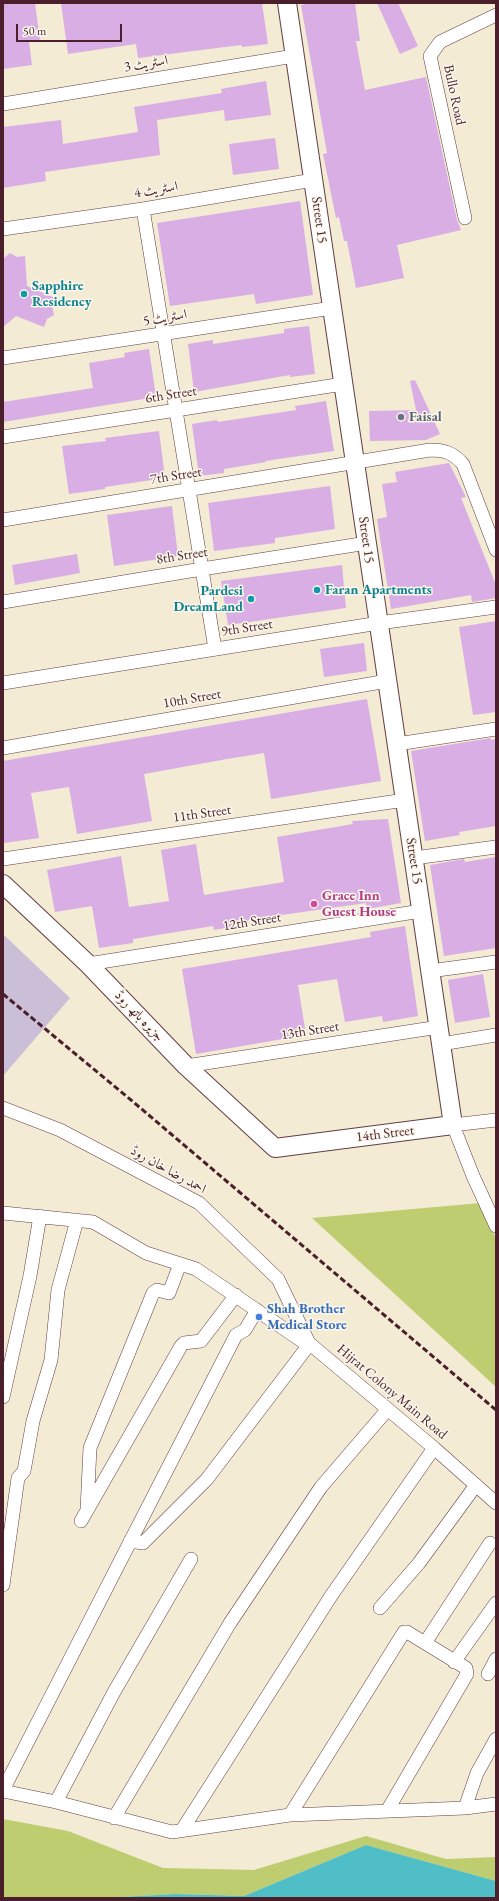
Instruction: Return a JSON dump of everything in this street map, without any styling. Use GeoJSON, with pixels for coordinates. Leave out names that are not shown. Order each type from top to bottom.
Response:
{"type":"FeatureCollection","features":[{"type":"Feature","properties":{"kind":"street","name":"Street 15"},"geometry":{"type":"LineString","coordinates":[[287,3],[453,1125]]}},
{"type":"Feature","properties":{"kind":"street","name":"Bullo Road"},"geometry":{"type":"LineString","coordinates":[[464,218],[430,56],[440,42],[496,15]]}},
{"type":"Feature","properties":{"kind":"street","name":"اسٹریٹ 3"},"geometry":{"type":"LineString","coordinates":[[3,104],[294,56]]}},
{"type":"Feature","properties":{"kind":"street","name":"اسٹریٹ 4"},"geometry":{"type":"LineString","coordinates":[[3,229],[143,209],[313,180]]}},
{"type":"Feature","properties":{"kind":"street"},"geometry":{"type":"LineString","coordinates":[[143,209],[215,649]]}},
{"type":"Feature","properties":{"kind":"street","name":"اسٹریٹ 5"},"geometry":{"type":"LineString","coordinates":[[3,358],[332,308]]}},
{"type":"Feature","properties":{"kind":"street","name":"6th Street"},"geometry":{"type":"LineString","coordinates":[[3,437],[343,384]]}},
{"type":"Feature","properties":{"kind":"street","name":"7th Street"},"geometry":{"type":"LineString","coordinates":[[3,520],[430,450],[442,450],[455,455],[463,464],[496,550]]}},
{"type":"Feature","properties":{"kind":"street","name":"8th Street"},"geometry":{"type":"LineString","coordinates":[[3,602],[367,543]]}},
{"type":"Feature","properties":{"kind":"street","name":"9th Street"},"geometry":{"type":"LineString","coordinates":[[3,683],[379,623],[496,607]]}},
{"type":"Feature","properties":{"kind":"street","name":"10th Street"},"geometry":{"type":"LineString","coordinates":[[3,748],[387,681]]}},
{"type":"Feature","properties":{"kind":"street"},"geometry":{"type":"LineString","coordinates":[[396,744],[496,729]]}},
{"type":"Feature","properties":{"kind":"street","name":"11th Street"},"geometry":{"type":"LineString","coordinates":[[3,859],[405,800]]}},
{"type":"Feature","properties":{"kind":"street"},"geometry":{"type":"LineString","coordinates":[[414,858],[496,846]]}},
{"type":"Feature","properties":{"kind":"street","name":"جزیرہ باتھ روڈ"},"geometry":{"type":"LineString","coordinates":[[3,884],[88,964],[186,1066],[275,1148]]}},
{"type":"Feature","properties":{"kind":"street","name":"12th Street"},"geometry":{"type":"LineString","coordinates":[[88,964],[422,911]]}},
{"type":"Feature","properties":{"kind":"street"},"geometry":{"type":"LineString","coordinates":[[430,971],[496,962]]}},
{"type":"Feature","properties":{"kind":"street","name":"13th Street"},"geometry":{"type":"LineString","coordinates":[[186,1066],[440,1036],[496,1035]]}},
{"type":"Feature","properties":{"kind":"street","name":"احمد رضا خان روڈ"},"geometry":{"type":"LineString","coordinates":[[3,1108],[60,1130],[199,1204],[278,1279],[308,1344]]}},
{"type":"Feature","properties":{"kind":"street","name":"14th Street"},"geometry":{"type":"LineString","coordinates":[[275,1148],[496,1120]]}},
{"type":"Feature","properties":{"kind":"street"},"geometry":{"type":"LineString","coordinates":[[453,1125],[473,1176],[496,1226]]}},
{"type":"Feature","properties":{"kind":"street","name":"Hijrat Colony Main Road"},"geometry":{"type":"LineString","coordinates":[[3,1213],[93,1222],[146,1253],[196,1269],[308,1344],[388,1408],[496,1503]]}},
{"type":"Feature","properties":{"kind":"street"},"geometry":{"type":"LineString","coordinates":[[3,1397],[30,1276],[40,1216]]}},
{"type":"Feature","properties":{"kind":"street"},"geometry":{"type":"LineString","coordinates":[[3,1585],[18,1478],[24,1471],[33,1421],[51,1360],[58,1290],[77,1220]]}},
{"type":"Feature","properties":{"kind":"street"},"geometry":{"type":"LineString","coordinates":[[180,1264],[169,1293],[157,1290],[153,1293],[90,1448],[84,1516],[181,1346],[184,1343],[201,1341],[236,1295]]}},
{"type":"Feature","properties":{"kind":"street"},"geometry":{"type":"LineString","coordinates":[[257,1310],[245,1330],[236,1335],[3,1791],[56,1802],[172,1832],[290,1815],[465,1808],[496,1804]]}},
{"type":"Feature","properties":{"kind":"street"},"geometry":{"type":"LineString","coordinates":[[130,1541],[143,1543],[207,1479],[308,1344]]}},
{"type":"Feature","properties":{"kind":"street"},"geometry":{"type":"LineString","coordinates":[[114,1818],[230,1623],[273,1558],[321,1487],[388,1408]]}},
{"type":"Feature","properties":{"kind":"street"},"geometry":{"type":"LineString","coordinates":[[182,1830],[331,1596],[434,1448]]}},
{"type":"Feature","properties":{"kind":"street"},"geometry":{"type":"LineString","coordinates":[[380,1608],[419,1563],[476,1485]]}},
{"type":"Feature","properties":{"kind":"street"},"geometry":{"type":"LineString","coordinates":[[425,1643],[490,1543]]}},
{"type":"Feature","properties":{"kind":"street"},"geometry":{"type":"LineString","coordinates":[[56,1802],[114,1692],[191,1559]]}},
{"type":"Feature","properties":{"kind":"street"},"geometry":{"type":"LineString","coordinates":[[454,1662],[496,1603]]}},
{"type":"Feature","properties":{"kind":"street"},"geometry":{"type":"LineString","coordinates":[[290,1815],[404,1632],[407,1632],[466,1668],[467,1674],[387,1811]]}},
{"type":"Feature","properties":{"kind":"street"},"geometry":{"type":"LineString","coordinates":[[488,1674],[496,1659]]}},
{"type":"Feature","properties":{"kind":"street"},"geometry":{"type":"LineString","coordinates":[[465,1808],[477,1773],[496,1739]]}},
{"type":"Feature","properties":{"kind":"shaded area"},"geometry":{"type":"Polygon","coordinates":[[[3,934],[70,998],[3,1076],[3,934]]]}},
{"type":"Feature","properties":{"kind":"green space"},"geometry":{"type":"Polygon","coordinates":[[[481,1203],[496,1239],[496,1387],[312,1218],[481,1203]]]}},
{"type":"Feature","properties":{"kind":"green space"},"geometry":{"type":"Polygon","coordinates":[[[3,1819],[68,1831],[163,1868],[254,1870],[366,1836],[446,1859],[496,1857],[496,1881],[366,1845],[244,1896],[176,1894],[101,1898],[3,1898],[3,1819]]]}},
{"type":"Feature","properties":{"kind":"water"},"geometry":{"type":"Polygon","coordinates":[[[366,1845],[496,1881],[496,1898],[101,1898],[176,1894],[244,1896],[366,1845]]]}},
{"type":"Feature","properties":{"kind":"building"},"geometry":{"type":"Polygon","coordinates":[[[3,3],[35,3],[40,40],[29,41],[32,65],[3,69],[3,3]]]}},
{"type":"Feature","properties":{"kind":"building"},"geometry":{"type":"Polygon","coordinates":[[[61,3],[262,3],[268,44],[242,47],[241,45],[138,58],[136,44],[68,54],[61,3]]]}},
{"type":"Feature","properties":{"kind":"building"},"geometry":{"type":"Polygon","coordinates":[[[311,3],[355,3],[360,41],[356,41],[365,90],[426,77],[457,220],[461,230],[397,245],[404,278],[356,288],[347,241],[344,241],[339,217],[336,218],[323,154],[327,153],[301,5],[311,3]]]}},
{"type":"Feature","properties":{"kind":"building"},"geometry":{"type":"Polygon","coordinates":[[[377,3],[398,3],[418,46],[400,54],[377,3]]]}},
{"type":"Feature","properties":{"kind":"building"},"geometry":{"type":"Polygon","coordinates":[[[266,81],[271,115],[225,121],[224,110],[157,120],[160,155],[45,172],[46,181],[3,188],[3,127],[61,120],[63,144],[138,132],[134,107],[222,93],[221,89],[266,81]]]}},
{"type":"Feature","properties":{"kind":"building"},"geometry":{"type":"Polygon","coordinates":[[[275,138],[279,169],[233,175],[229,144],[275,138]]]}},
{"type":"Feature","properties":{"kind":"building"},"geometry":{"type":"Polygon","coordinates":[[[300,201],[313,295],[256,304],[254,294],[170,306],[157,223],[300,201]]]}},
{"type":"Feature","properties":{"kind":"building","name":"Sapphire Residency"},"geometry":{"type":"Polygon","coordinates":[[[10,253],[17,257],[25,256],[27,286],[55,298],[52,305],[54,315],[47,319],[44,327],[16,316],[3,327],[3,259],[10,253]]]}},
{"type":"Feature","properties":{"kind":"building"},"geometry":{"type":"Polygon","coordinates":[[[309,326],[315,374],[290,377],[290,375],[194,392],[188,344],[213,340],[213,344],[284,333],[284,329],[309,326]]]}},
{"type":"Feature","properties":{"kind":"building"},"geometry":{"type":"Polygon","coordinates":[[[149,349],[156,397],[3,422],[3,402],[93,388],[89,363],[125,357],[124,353],[149,349]]]}},
{"type":"Feature","properties":{"kind":"building","name":"Faisal"},"geometry":{"type":"Polygon","coordinates":[[[415,380],[440,434],[426,440],[370,441],[369,411],[416,410],[410,381],[415,380]]]}},
{"type":"Feature","properties":{"kind":"building"},"geometry":{"type":"Polygon","coordinates":[[[326,401],[334,451],[265,461],[266,462],[224,469],[224,473],[199,476],[192,424],[217,420],[218,422],[296,410],[295,406],[326,401]]]}},
{"type":"Feature","properties":{"kind":"building"},"geometry":{"type":"Polygon","coordinates":[[[159,431],[165,478],[69,494],[62,446],[106,441],[105,438],[159,431]]]}},
{"type":"Feature","properties":{"kind":"building"},"geometry":{"type":"Polygon","coordinates":[[[449,463],[466,497],[461,498],[496,585],[496,598],[472,602],[471,595],[391,609],[377,519],[387,517],[382,484],[397,482],[395,472],[449,463]]]}},
{"type":"Feature","properties":{"kind":"building"},"geometry":{"type":"Polygon","coordinates":[[[330,486],[335,529],[275,538],[275,543],[214,551],[208,503],[330,486]]]}},
{"type":"Feature","properties":{"kind":"building"},"geometry":{"type":"Polygon","coordinates":[[[172,506],[178,556],[114,566],[107,515],[172,506]]]}},
{"type":"Feature","properties":{"kind":"building"},"geometry":{"type":"Polygon","coordinates":[[[77,554],[80,573],[15,585],[12,565],[77,554]]]}},
{"type":"Feature","properties":{"kind":"building"},"geometry":{"type":"Polygon","coordinates":[[[342,565],[346,608],[228,625],[221,581],[342,565]]]}},
{"type":"Feature","properties":{"kind":"building"},"geometry":{"type":"Polygon","coordinates":[[[496,621],[496,712],[473,715],[459,627],[496,621]]]}},
{"type":"Feature","properties":{"kind":"building"},"geometry":{"type":"Polygon","coordinates":[[[364,643],[367,671],[324,677],[320,649],[364,643]]]}},
{"type":"Feature","properties":{"kind":"building"},"geometry":{"type":"Polygon","coordinates":[[[367,699],[381,781],[271,799],[264,753],[227,759],[144,774],[152,821],[77,834],[69,787],[31,793],[39,838],[4,843],[3,761],[367,699]]]}},
{"type":"Feature","properties":{"kind":"building"},"geometry":{"type":"Polygon","coordinates":[[[491,738],[491,740],[496,739],[496,826],[459,832],[460,835],[425,841],[411,751],[491,738]]]}},
{"type":"Feature","properties":{"kind":"building"},"geometry":{"type":"Polygon","coordinates":[[[388,819],[401,903],[367,909],[366,903],[248,920],[248,924],[214,930],[213,926],[133,939],[133,943],[99,948],[92,906],[55,912],[47,870],[121,856],[129,907],[169,901],[161,850],[196,844],[204,895],[284,882],[277,837],[353,824],[352,821],[388,819]]]}},
{"type":"Feature","properties":{"kind":"building"},"geometry":{"type":"Polygon","coordinates":[[[496,857],[496,948],[444,956],[430,865],[464,859],[465,862],[496,857]]]}},
{"type":"Feature","properties":{"kind":"building"},"geometry":{"type":"Polygon","coordinates":[[[405,926],[418,1016],[383,1022],[382,1016],[345,1022],[337,979],[298,985],[306,1035],[196,1054],[182,969],[371,937],[370,932],[405,926]]]}},
{"type":"Feature","properties":{"kind":"building"},"geometry":{"type":"Polygon","coordinates":[[[483,974],[490,1017],[455,1023],[448,980],[483,974]]]}},
{"type":"Feature","properties":{"kind":"railway"},"geometry":{"type":"LineString","coordinates":[[3,994],[131,1100],[496,1410]]}},
{"type":"Feature","properties":{"kind":"place","name":"Sapphire Residency"},"geometry":{"type":"Point","coordinates":[24,294]}},
{"type":"Feature","properties":{"kind":"place","name":"Faisal"},"geometry":{"type":"Point","coordinates":[401,417]}},
{"type":"Feature","properties":{"kind":"place","name":"Faran Apartments"},"geometry":{"type":"Point","coordinates":[317,590]}},
{"type":"Feature","properties":{"kind":"place","name":"Pardesi DreamLand"},"geometry":{"type":"Point","coordinates":[251,599]}},
{"type":"Feature","properties":{"kind":"place","name":"Grace Inn Guest House"},"geometry":{"type":"Point","coordinates":[314,904]}},
{"type":"Feature","properties":{"kind":"place","name":"Shah Brother Medical Store"},"geometry":{"type":"Point","coordinates":[259,1317]}}]}
